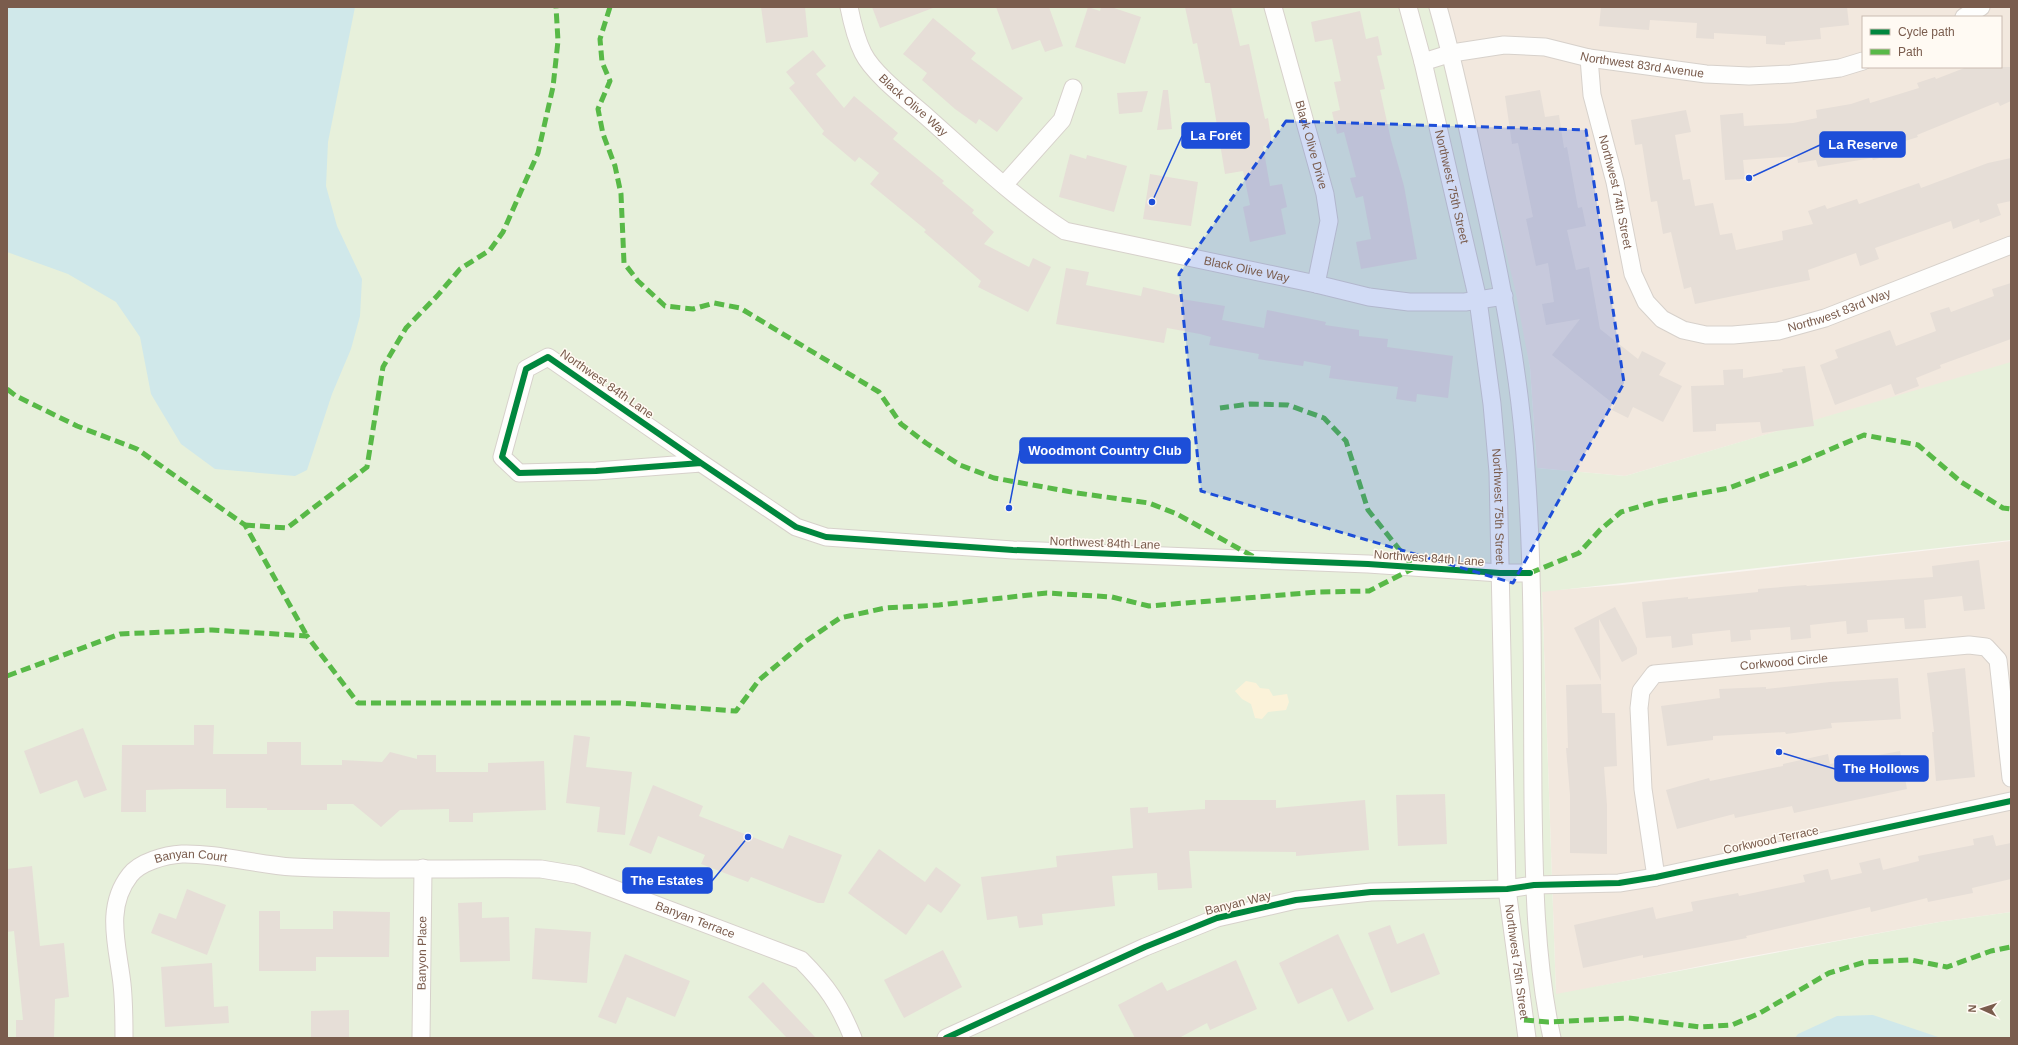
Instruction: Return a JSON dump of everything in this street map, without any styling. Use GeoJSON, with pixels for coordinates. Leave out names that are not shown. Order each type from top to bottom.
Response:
{"type":"FeatureCollection","features":[{"type":"Feature","properties":{"kind":"street","name":"Black Olive Way"},"geometry":{"type":"LineString","coordinates":[[848,7],[863,54],[886,81],[1039,215],[1066,231],[1316,284],[1369,297],[1409,302],[1465,302],[1504,296]]}},
{"type":"Feature","properties":{"kind":"street","name":"Black Olive Drive"},"geometry":{"type":"LineString","coordinates":[[1273,7],[1325,194],[1329,221],[1316,284]]}},
{"type":"Feature","properties":{"kind":"street","name":"Northwest 75th Street"},"geometry":{"type":"LineString","coordinates":[[1408,7],[1423,62],[1478,300],[1492,404],[1500,573],[1507,889],[1527,1038]]}},
{"type":"Feature","properties":{"kind":"street","name":"Northwest 75th Street"},"geometry":{"type":"LineString","coordinates":[[1438,7],[1452,54],[1504,296],[1520,402],[1526,469],[1530,573],[1534,885],[1546,1010],[1552,1038]]}},
{"type":"Feature","properties":{"kind":"street"},"geometry":{"type":"LineString","coordinates":[[1966,16],[1981,7]]}},
{"type":"Feature","properties":{"kind":"street","name":"Northwest 83rd Avenue"},"geometry":{"type":"LineString","coordinates":[[1423,62],[1452,54],[1504,45],[1545,47],[1588,58],[1706,74],[1749,76],[1791,74],[1840,68],[1862,61]]}},
{"type":"Feature","properties":{"kind":"street","name":"Northwest 74th Street"},"geometry":{"type":"LineString","coordinates":[[1588,58],[1592,95],[1615,182],[1633,274],[1646,302],[1662,319]]}},
{"type":"Feature","properties":{"kind":"street"},"geometry":{"type":"LineString","coordinates":[[1004,185],[1062,120],[1073,88]]}},
{"type":"Feature","properties":{"kind":"street","name":"Northwest 83rd Way"},"geometry":{"type":"LineString","coordinates":[[1662,319],[1683,330],[1706,336],[1778,331],[1825,318],[2011,245]]}},
{"type":"Feature","properties":{"kind":"street","name":"Northwest 84th Lane"},"geometry":{"type":"LineString","coordinates":[[701,462],[596,471],[519,473],[502,457],[526,369],[548,357],[796,527],[826,537],[1013,550],[1368,564],[1500,573],[1530,573]]}},
{"type":"Feature","properties":{"kind":"street","name":"Corkwood Circle"},"geometry":{"type":"LineString","coordinates":[[1656,877],[1643,789],[1639,708],[1641,691],[1654,674],[1969,645],[1986,647],[1998,660],[2011,778]]}},
{"type":"Feature","properties":{"kind":"street","name":"Corkwood Terrace"},"geometry":{"type":"LineString","coordinates":[[1534,885],[1619,883],[1656,877],[2011,801]]}},
{"type":"Feature","properties":{"kind":"street","name":"Banyan Court"},"geometry":{"type":"LineString","coordinates":[[124,1038],[122,982],[114,927],[116,907],[121,890],[130,875],[143,864],[159,858],[181,854],[292,867],[423,868]]}},
{"type":"Feature","properties":{"kind":"street","name":"Banyon Place"},"geometry":{"type":"LineString","coordinates":[[421,1038],[423,868]]}},
{"type":"Feature","properties":{"kind":"street","name":"Banyan Terrace"},"geometry":{"type":"LineString","coordinates":[[423,868],[541,869],[578,875],[801,960],[823,982],[838,1004],[853,1038]]}},
{"type":"Feature","properties":{"kind":"street","name":"Banyan Way"},"geometry":{"type":"LineString","coordinates":[[946,1038],[1145,947],[1217,918],[1296,900],[1371,892],[1507,889],[1534,885]]}},
{"type":"Feature","properties":{"kind":"highlighted area"},"geometry":{"type":"Polygon","coordinates":[[[1286,121],[1586,130],[1624,383],[1513,583],[1201,491],[1179,274],[1286,121]]]}},
{"type":"Feature","properties":{"kind":"shaded area"},"geometry":{"type":"Polygon","coordinates":[[[1446,7],[2011,7],[2011,363],[1625,476],[1537,468],[1530,368],[1446,7]]]}},
{"type":"Feature","properties":{"kind":"shaded area"},"geometry":{"type":"Polygon","coordinates":[[[2011,541],[2011,912],[1939,922],[1726,961],[1556,995],[1542,591],[1622,585],[2011,541]]]}},
{"type":"Feature","properties":{"kind":"green space"},"geometry":{"type":"Polygon","coordinates":[[[7,7],[1446,7],[1515,289],[1530,368],[1537,468],[1625,476],[2011,362],[2011,540],[1542,592],[1556,994],[1939,922],[2011,912],[2011,1038],[7,1038],[7,7]]]}},
{"type":"Feature","properties":{"kind":"sand"},"geometry":{"type":"Polygon","coordinates":[[[1246,681],[1256,683],[1260,688],[1269,689],[1273,696],[1287,694],[1289,702],[1286,710],[1268,712],[1262,719],[1255,718],[1251,704],[1242,699],[1235,691],[1246,681]]]}},
{"type":"Feature","properties":{"kind":"water"},"geometry":{"type":"Polygon","coordinates":[[[7,7],[355,7],[328,142],[326,186],[337,226],[362,279],[360,316],[351,349],[332,394],[307,470],[295,476],[215,469],[181,444],[151,394],[140,337],[116,302],[68,274],[7,252],[7,7]]]}},
{"type":"Feature","properties":{"kind":"water"},"geometry":{"type":"Polygon","coordinates":[[[1873,1015],[1941,1038],[1795,1038],[1798,1034],[1837,1016],[1873,1015]]]}},
{"type":"Feature","properties":{"kind":"building"},"geometry":{"type":"Polygon","coordinates":[[[761,7],[805,7],[808,37],[766,43],[761,7]]]}},
{"type":"Feature","properties":{"kind":"building"},"geometry":{"type":"Polygon","coordinates":[[[872,7],[932,7],[933,8],[880,28],[872,7]]]}},
{"type":"Feature","properties":{"kind":"building"},"geometry":{"type":"Polygon","coordinates":[[[996,7],[1049,7],[1063,46],[1045,52],[1040,40],[1012,50],[996,7]]]}},
{"type":"Feature","properties":{"kind":"building"},"geometry":{"type":"Polygon","coordinates":[[[1088,7],[1100,11],[1101,7],[1111,7],[1141,17],[1125,64],[1075,47],[1088,7]]]}},
{"type":"Feature","properties":{"kind":"building"},"geometry":{"type":"Polygon","coordinates":[[[1185,7],[1231,7],[1240,46],[1249,44],[1265,119],[1268,118],[1272,144],[1263,146],[1270,186],[1282,184],[1287,207],[1281,209],[1286,234],[1250,242],[1243,207],[1250,205],[1243,171],[1225,174],[1210,83],[1205,83],[1197,43],[1193,44],[1185,7]]]}},
{"type":"Feature","properties":{"kind":"building"},"geometry":{"type":"Polygon","coordinates":[[[1601,7],[1847,7],[1849,25],[1820,28],[1821,39],[1785,42],[1785,45],[1766,44],[1766,36],[1714,33],[1714,39],[1696,38],[1697,23],[1650,20],[1649,30],[1599,26],[1601,7]]]}},
{"type":"Feature","properties":{"kind":"building"},"geometry":{"type":"Polygon","coordinates":[[[1360,11],[1366,39],[1378,36],[1382,55],[1377,56],[1385,89],[1380,90],[1391,140],[1404,186],[1417,259],[1361,269],[1356,242],[1371,239],[1363,196],[1356,198],[1350,178],[1356,177],[1344,132],[1337,134],[1332,112],[1340,110],[1334,82],[1341,81],[1332,39],[1315,42],[1311,22],[1360,11]]]}},
{"type":"Feature","properties":{"kind":"building"},"geometry":{"type":"Polygon","coordinates":[[[933,18],[976,53],[971,59],[1023,98],[997,132],[979,119],[976,124],[955,109],[922,80],[927,73],[903,54],[933,18]]]}},
{"type":"Feature","properties":{"kind":"building"},"geometry":{"type":"Polygon","coordinates":[[[813,50],[826,66],[816,74],[844,108],[854,96],[898,133],[893,139],[944,181],[942,183],[974,210],[972,213],[994,232],[984,244],[1029,267],[1033,258],[1051,267],[1028,312],[978,287],[981,281],[924,232],[926,230],[870,184],[879,173],[859,157],[855,162],[822,134],[824,131],[789,88],[795,83],[786,72],[813,50]]]}},
{"type":"Feature","properties":{"kind":"building"},"geometry":{"type":"Polygon","coordinates":[[[2011,67],[2011,101],[2000,106],[1998,102],[1917,135],[1918,137],[1892,145],[1894,154],[1873,160],[1872,158],[1818,167],[1816,160],[1798,163],[1797,156],[1743,160],[1745,179],[1725,180],[1720,115],[1743,113],[1744,126],[1793,123],[1817,118],[1816,110],[1851,104],[1869,98],[1870,103],[1919,88],[1917,83],[1935,77],[1936,79],[1964,68],[2011,67]]]}},
{"type":"Feature","properties":{"kind":"building"},"geometry":{"type":"Polygon","coordinates":[[[1163,90],[1168,90],[1172,129],[1157,130],[1163,90]]]}},
{"type":"Feature","properties":{"kind":"building"},"geometry":{"type":"Polygon","coordinates":[[[1540,90],[1545,117],[1559,115],[1564,148],[1567,147],[1578,208],[1582,207],[1586,226],[1567,230],[1576,270],[1589,267],[1600,329],[1638,359],[1642,351],[1666,363],[1659,375],[1682,386],[1663,422],[1633,407],[1628,418],[1612,410],[1615,405],[1552,355],[1580,319],[1546,325],[1542,304],[1554,302],[1548,263],[1536,266],[1526,219],[1533,217],[1518,143],[1512,144],[1505,96],[1540,90]]]}},
{"type":"Feature","properties":{"kind":"building"},"geometry":{"type":"Polygon","coordinates":[[[1148,91],[1142,112],[1119,114],[1117,93],[1148,91]]]}},
{"type":"Feature","properties":{"kind":"building"},"geometry":{"type":"Polygon","coordinates":[[[1686,110],[1691,132],[1675,135],[1683,180],[1690,179],[1695,206],[1713,203],[1720,235],[1732,233],[1736,250],[1783,240],[1782,231],[1813,224],[1808,211],[1825,205],[1827,209],[1857,199],[1859,204],[1919,183],[1921,188],[1988,163],[2011,158],[2011,201],[1997,204],[2001,215],[1980,223],[1979,219],[1953,229],[1951,221],[1875,248],[1879,259],[1860,266],[1856,253],[1808,270],[1810,280],[1695,304],[1691,287],[1684,289],[1671,232],[1663,234],[1657,201],[1651,202],[1642,144],[1635,145],[1631,120],[1686,110]]]}},
{"type":"Feature","properties":{"kind":"building"},"geometry":{"type":"Polygon","coordinates":[[[1070,154],[1086,159],[1087,155],[1127,166],[1114,212],[1059,197],[1070,154]]]}},
{"type":"Feature","properties":{"kind":"building"},"geometry":{"type":"Polygon","coordinates":[[[1150,174],[1198,182],[1191,226],[1143,219],[1150,174]]]}},
{"type":"Feature","properties":{"kind":"building"},"geometry":{"type":"Polygon","coordinates":[[[1066,268],[1089,272],[1086,285],[1141,296],[1143,287],[1182,296],[1181,299],[1225,306],[1222,320],[1264,328],[1267,310],[1326,322],[1325,325],[1359,330],[1359,336],[1388,339],[1387,347],[1453,356],[1448,398],[1417,394],[1416,402],[1396,399],[1398,387],[1329,378],[1331,366],[1304,361],[1303,366],[1258,359],[1259,354],[1209,345],[1211,337],[1200,334],[1167,328],[1164,343],[1056,324],[1066,268]]]}},
{"type":"Feature","properties":{"kind":"building"},"geometry":{"type":"Polygon","coordinates":[[[2011,283],[2011,339],[1940,365],[1941,368],[1916,378],[1919,386],[1895,395],[1891,384],[1835,405],[1820,365],[1838,358],[1835,350],[1890,330],[1896,346],[1936,331],[1930,313],[1949,307],[1951,312],[1994,296],[1992,289],[2011,283]]]}},
{"type":"Feature","properties":{"kind":"building"},"geometry":{"type":"Polygon","coordinates":[[[1805,366],[1814,426],[1762,433],[1760,422],[1716,424],[1716,431],[1693,432],[1691,386],[1724,385],[1723,370],[1743,369],[1743,378],[1783,372],[1782,369],[1805,366]]]}},
{"type":"Feature","properties":{"kind":"building"},"geometry":{"type":"Polygon","coordinates":[[[1979,560],[1985,609],[1964,611],[1962,596],[1924,600],[1926,628],[1905,629],[1904,618],[1867,620],[1868,632],[1847,634],[1846,621],[1810,625],[1811,638],[1791,640],[1790,627],[1750,630],[1751,640],[1731,642],[1730,630],[1692,634],[1693,645],[1672,648],[1671,636],[1646,638],[1642,602],[1758,592],[1758,589],[1933,577],[1932,566],[1979,560]]]}},
{"type":"Feature","properties":{"kind":"building"},"geometry":{"type":"Polygon","coordinates":[[[1615,607],[1637,648],[1637,654],[1622,662],[1599,619],[1601,681],[1574,628],[1615,607]]]}},
{"type":"Feature","properties":{"kind":"building"},"geometry":{"type":"Polygon","coordinates":[[[1965,668],[1975,777],[1936,781],[1932,732],[1934,732],[1927,673],[1965,668]]]}},
{"type":"Feature","properties":{"kind":"building"},"geometry":{"type":"Polygon","coordinates":[[[1898,678],[1901,719],[1831,723],[1832,728],[1786,734],[1785,732],[1713,736],[1713,740],[1667,746],[1661,706],[1720,698],[1719,689],[1766,687],[1766,689],[1830,682],[1898,678]]]}},
{"type":"Feature","properties":{"kind":"building"},"geometry":{"type":"Polygon","coordinates":[[[1601,684],[1602,713],[1615,713],[1617,766],[1604,767],[1607,805],[1607,854],[1570,853],[1570,795],[1566,748],[1568,748],[1566,685],[1601,684]]]}},
{"type":"Feature","properties":{"kind":"building"},"geometry":{"type":"Polygon","coordinates":[[[194,725],[214,725],[213,754],[267,754],[267,742],[301,742],[301,765],[342,765],[342,760],[382,762],[390,752],[417,759],[417,755],[436,755],[436,772],[488,772],[488,763],[544,761],[546,810],[473,813],[473,822],[449,822],[449,809],[400,810],[381,827],[353,804],[327,804],[327,810],[226,808],[226,789],[180,789],[146,790],[146,812],[121,812],[122,745],[194,745],[194,725]]]}},
{"type":"Feature","properties":{"kind":"building"},"geometry":{"type":"Polygon","coordinates":[[[83,728],[107,790],[84,798],[77,780],[40,794],[24,751],[83,728]]]}},
{"type":"Feature","properties":{"kind":"building"},"geometry":{"type":"Polygon","coordinates":[[[574,735],[590,737],[586,767],[632,772],[625,835],[597,832],[600,807],[566,803],[574,735]]]}},
{"type":"Feature","properties":{"kind":"building"},"geometry":{"type":"Polygon","coordinates":[[[1900,751],[1907,789],[1794,813],[1792,806],[1735,818],[1734,814],[1677,829],[1666,790],[1709,778],[1710,781],[1783,766],[1783,764],[1828,754],[1830,764],[1900,751]]]}},
{"type":"Feature","properties":{"kind":"building"},"geometry":{"type":"Polygon","coordinates":[[[653,785],[703,806],[699,816],[783,849],[789,835],[842,855],[824,903],[818,903],[751,877],[748,882],[701,864],[705,855],[658,836],[651,854],[629,845],[653,785]]]}},
{"type":"Feature","properties":{"kind":"building"},"geometry":{"type":"Polygon","coordinates":[[[1445,794],[1447,844],[1398,846],[1396,795],[1445,794]]]}},
{"type":"Feature","properties":{"kind":"building"},"geometry":{"type":"Polygon","coordinates":[[[1205,800],[1276,800],[1276,808],[1365,800],[1369,850],[1296,856],[1296,852],[1189,851],[1192,888],[1158,890],[1157,873],[1112,876],[1115,906],[1042,914],[1043,925],[1019,928],[1017,916],[987,920],[981,877],[1057,867],[1056,856],[1133,848],[1130,808],[1148,807],[1148,813],[1205,809],[1205,800]]]}},
{"type":"Feature","properties":{"kind":"building"},"geometry":{"type":"Polygon","coordinates":[[[1993,835],[1996,846],[2011,843],[2011,879],[1972,888],[1973,893],[1928,902],[1927,898],[1871,912],[1870,907],[1746,936],[1747,938],[1643,958],[1643,955],[1583,968],[1574,925],[1653,907],[1656,919],[1693,911],[1691,902],[1738,893],[1739,896],[1805,882],[1803,875],[1828,869],[1831,880],[1862,873],[1859,863],[1880,858],[1883,870],[1919,861],[1918,856],[1974,845],[1973,839],[1993,835]]]}},
{"type":"Feature","properties":{"kind":"building"},"geometry":{"type":"Polygon","coordinates":[[[879,849],[925,882],[936,867],[961,885],[941,913],[928,904],[906,935],[848,893],[879,849]]]}},
{"type":"Feature","properties":{"kind":"building"},"geometry":{"type":"Polygon","coordinates":[[[32,866],[40,946],[64,943],[69,997],[55,999],[54,1038],[16,1038],[16,1020],[23,1020],[14,931],[7,932],[7,869],[32,866]]]}},
{"type":"Feature","properties":{"kind":"building"},"geometry":{"type":"Polygon","coordinates":[[[187,889],[226,905],[207,955],[151,933],[159,913],[176,919],[187,889]]]}},
{"type":"Feature","properties":{"kind":"building"},"geometry":{"type":"Polygon","coordinates":[[[482,902],[482,918],[509,917],[510,961],[460,962],[458,903],[482,902]]]}},
{"type":"Feature","properties":{"kind":"building"},"geometry":{"type":"Polygon","coordinates":[[[259,911],[280,911],[280,929],[333,929],[333,911],[390,912],[389,957],[316,957],[316,971],[259,971],[259,911]]]}},
{"type":"Feature","properties":{"kind":"building"},"geometry":{"type":"Polygon","coordinates":[[[1390,925],[1397,944],[1424,933],[1440,974],[1391,993],[1368,933],[1390,925]]]}},
{"type":"Feature","properties":{"kind":"building"},"geometry":{"type":"Polygon","coordinates":[[[535,928],[591,932],[587,983],[532,979],[535,928]]]}},
{"type":"Feature","properties":{"kind":"building"},"geometry":{"type":"Polygon","coordinates":[[[1338,934],[1374,1009],[1348,1022],[1332,988],[1298,1004],[1279,963],[1338,934]]]}},
{"type":"Feature","properties":{"kind":"building"},"geometry":{"type":"Polygon","coordinates":[[[943,950],[962,987],[904,1018],[884,980],[943,950]]]}},
{"type":"Feature","properties":{"kind":"building"},"geometry":{"type":"Polygon","coordinates":[[[625,954],[690,981],[675,1017],[627,997],[616,1024],[598,1017],[625,954]]]}},
{"type":"Feature","properties":{"kind":"building"},"geometry":{"type":"Polygon","coordinates":[[[1236,960],[1257,1009],[1210,1030],[1207,1023],[1179,1038],[1135,1038],[1118,1005],[1162,982],[1167,991],[1236,960]]]}},
{"type":"Feature","properties":{"kind":"building"},"geometry":{"type":"Polygon","coordinates":[[[212,963],[214,1007],[228,1006],[229,1023],[165,1027],[161,967],[212,963]]]}},
{"type":"Feature","properties":{"kind":"building"},"geometry":{"type":"Polygon","coordinates":[[[763,982],[816,1038],[787,1038],[748,997],[763,982]]]}},
{"type":"Feature","properties":{"kind":"building"},"geometry":{"type":"Polygon","coordinates":[[[349,1010],[349,1038],[311,1038],[311,1011],[349,1010]]]}},
{"type":"Feature","properties":{"kind":"marked path"},"geometry":{"type":"LineString","coordinates":[[245,525],[287,528],[367,467],[383,367],[406,328],[437,296],[460,269],[490,250],[503,232],[538,153],[553,87],[558,41],[556,7]]}},
{"type":"Feature","properties":{"kind":"marked path"},"geometry":{"type":"LineString","coordinates":[[610,7],[600,39],[602,62],[610,81],[598,109],[603,134],[615,166],[621,194],[624,263],[638,281],[665,306],[693,309],[714,303],[740,308],[879,392],[901,424],[926,443],[960,465],[994,478],[1077,493],[1149,503],[1177,514],[1254,557]]}},
{"type":"Feature","properties":{"kind":"marked path"},"geometry":{"type":"LineString","coordinates":[[7,389],[16,396],[77,426],[137,449],[245,525],[307,636]]}},
{"type":"Feature","properties":{"kind":"marked path"},"geometry":{"type":"LineString","coordinates":[[7,676],[120,634],[212,630],[307,636],[358,703],[620,703],[736,711],[759,680],[806,641],[840,618],[885,608],[939,605],[1047,593],[1112,597],[1149,606],[1318,592],[1369,591],[1414,568],[1368,510],[1346,441],[1324,418],[1288,405],[1250,404],[1220,408]]}},
{"type":"Feature","properties":{"kind":"marked path"},"geometry":{"type":"LineString","coordinates":[[1530,573],[1579,553],[1600,530],[1621,512],[1655,502],[1729,488],[1803,461],[1864,435],[1918,445],[1961,482],[2003,508],[2011,509]]}},
{"type":"Feature","properties":{"kind":"marked path"},"geometry":{"type":"LineString","coordinates":[[1524,1020],[1548,1022],[1628,1018],[1700,1027],[1732,1025],[1760,1013],[1829,973],[1865,962],[1911,960],[1947,967],[1991,951],[2011,947]]}},
{"type":"Feature","properties":{"kind":"cycle path"},"geometry":{"type":"LineString","coordinates":[[701,463],[548,357],[526,369],[502,457],[519,473],[596,471],[701,463],[796,527],[826,537],[1013,550],[1368,564],[1500,573],[1530,573]]}},
{"type":"Feature","properties":{"kind":"cycle path"},"geometry":{"type":"LineString","coordinates":[[946,1038],[1145,947],[1217,918],[1296,900],[1371,892],[1507,889],[1534,885],[1619,883],[1656,877],[2011,801]]}},
{"type":"Feature","properties":{"kind":"place","name":"La Reserve"},"geometry":{"type":"Point","coordinates":[1749,178]}},
{"type":"Feature","properties":{"kind":"place","name":"La Forét"},"geometry":{"type":"Point","coordinates":[1152,202]}},
{"type":"Feature","properties":{"kind":"place","name":"Woodmont Country Club"},"geometry":{"type":"Point","coordinates":[1009,508]}},
{"type":"Feature","properties":{"kind":"place","name":"The Hollows"},"geometry":{"type":"Point","coordinates":[1779,752]}},
{"type":"Feature","properties":{"kind":"place","name":"The Estates"},"geometry":{"type":"Point","coordinates":[748,837]}}]}
